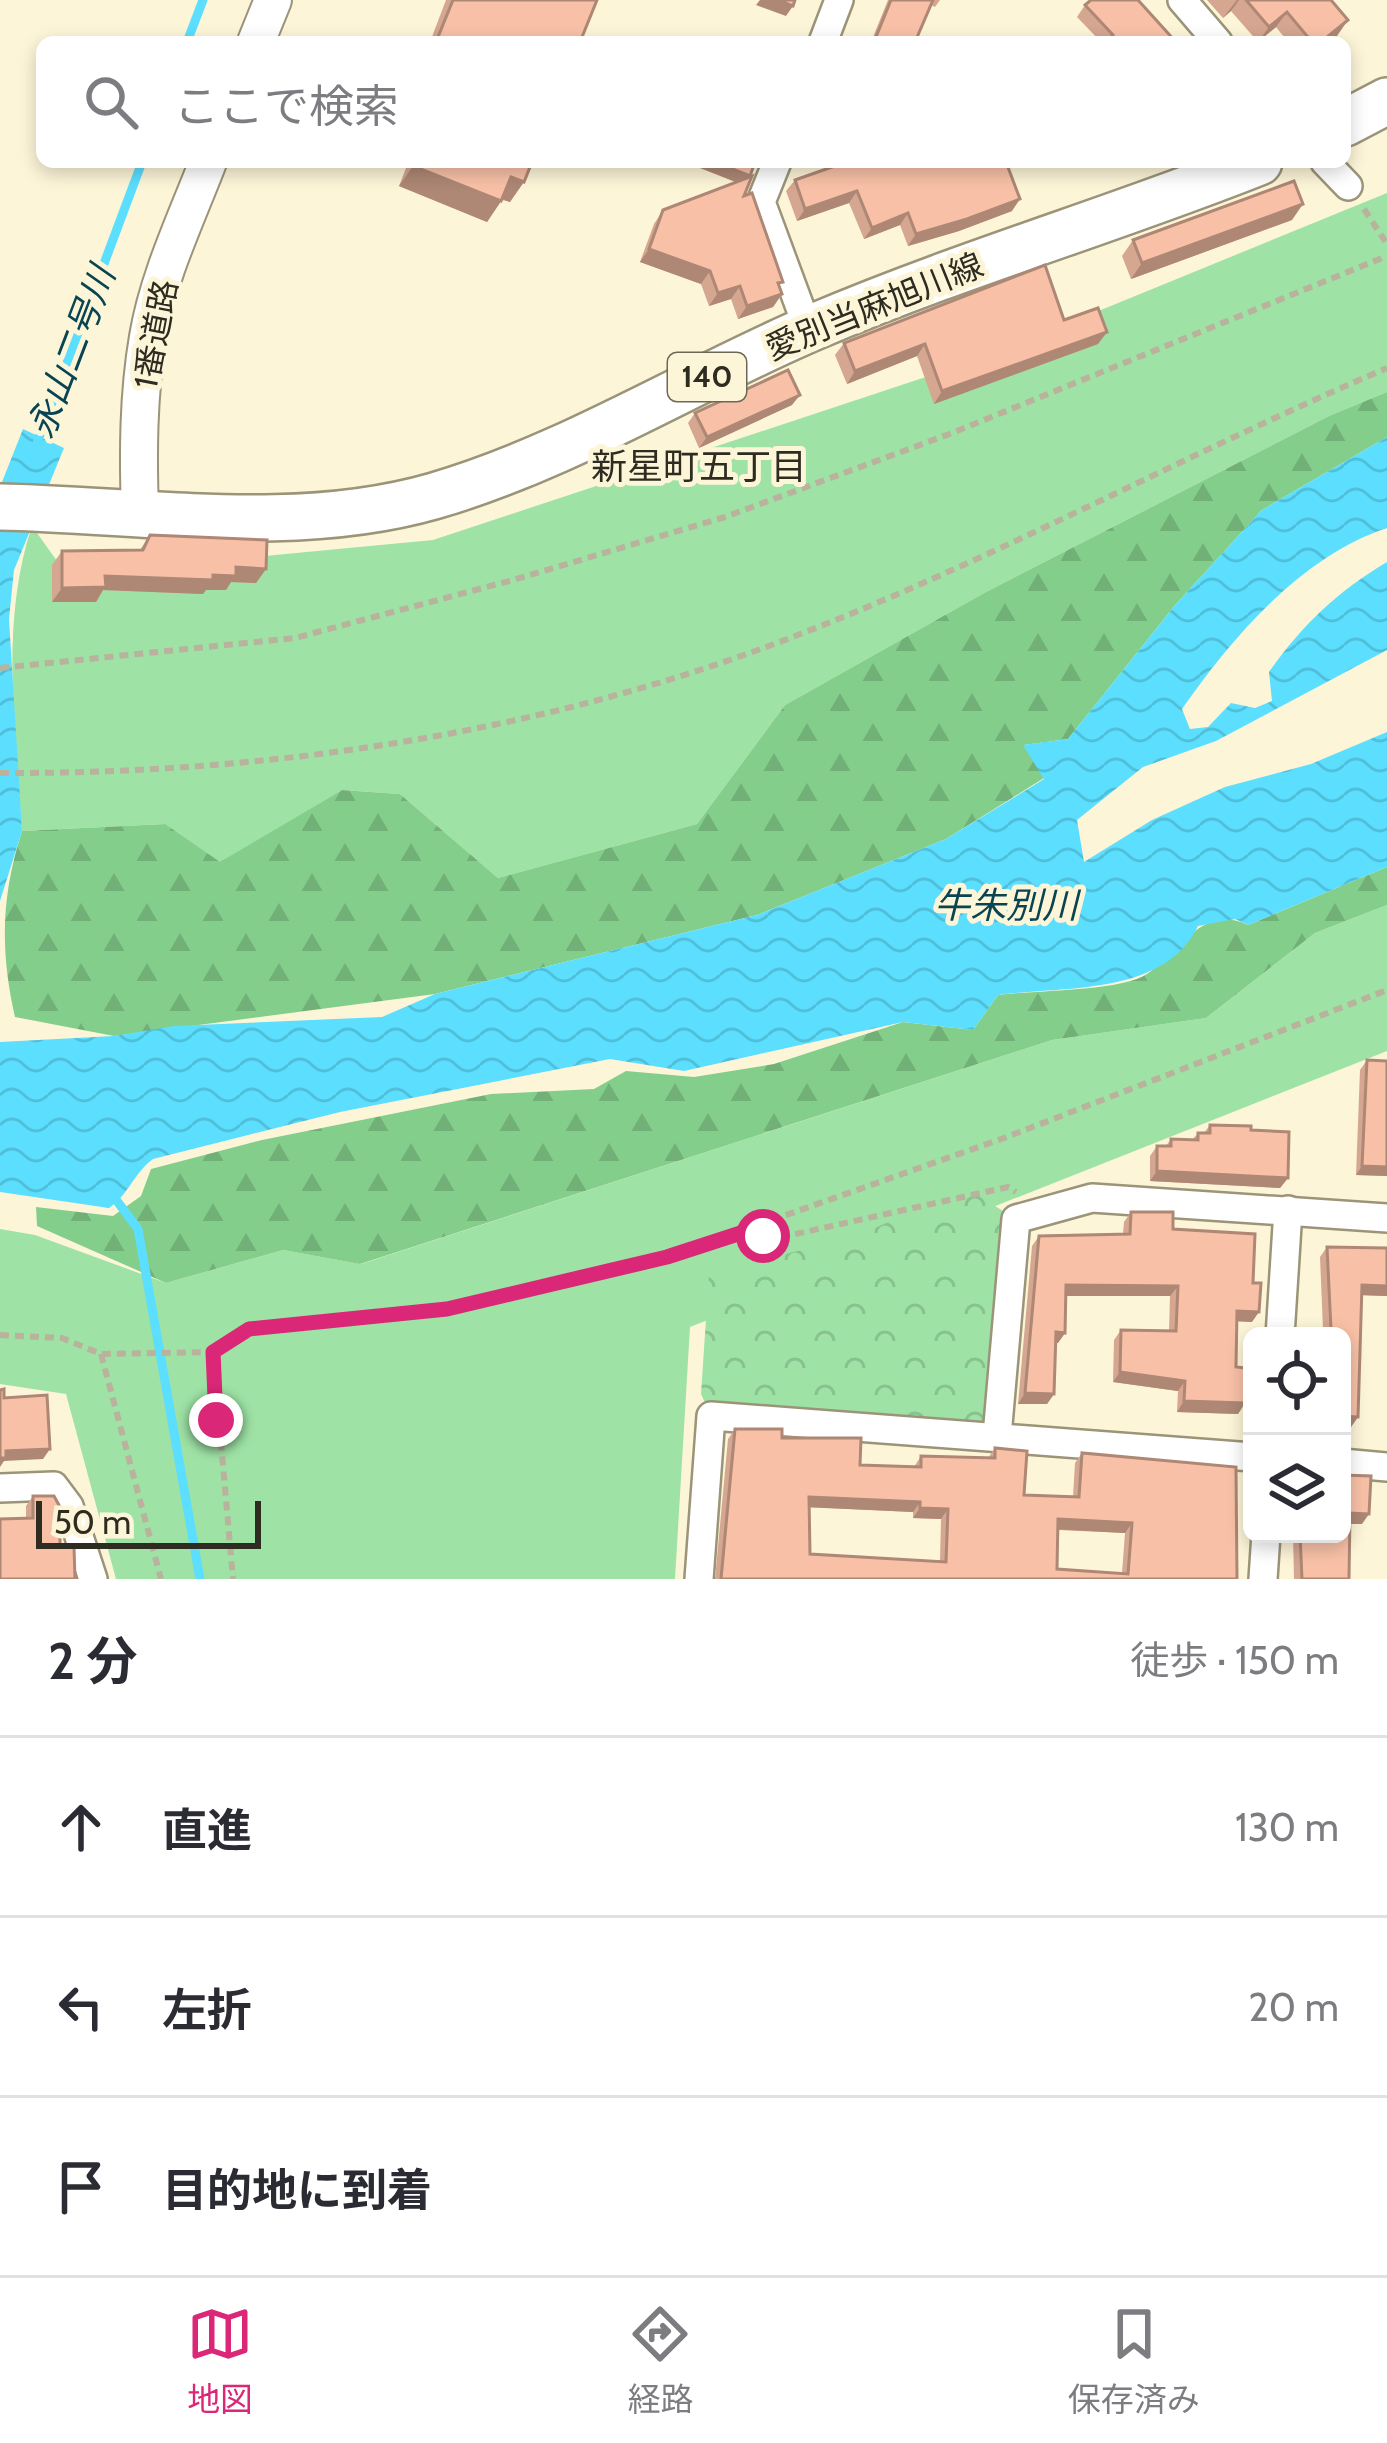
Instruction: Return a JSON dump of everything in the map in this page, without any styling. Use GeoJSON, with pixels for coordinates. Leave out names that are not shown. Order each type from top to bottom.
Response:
{"type":"FeatureCollection","features":[{"type":"Feature","properties":{"kind":"main road"},"geometry":{"type":"LineString","coordinates":[[1351,120],[1387,100]]}},
{"type":"Feature","properties":{"kind":"main road","name":"愛別当麻旭川線"},"geometry":{"type":"LineString","coordinates":[[0,507],[311,515],[433,496],[570,442],[808,329],[936,275],[1130,213],[1244,168]]}},
{"type":"Feature","properties":{"kind":"street"},"geometry":{"type":"LineString","coordinates":[[258,36],[272,0]]}},
{"type":"Feature","properties":{"kind":"street"},"geometry":{"type":"LineString","coordinates":[[825,36],[839,0]]}},
{"type":"Feature","properties":{"kind":"street"},"geometry":{"type":"LineString","coordinates":[[1182,0],[1213,36]]}},
{"type":"Feature","properties":{"kind":"street","name":"1番道路"},"geometry":{"type":"LineString","coordinates":[[140,513],[138,446],[148,336],[165,271],[206,168]]}},
{"type":"Feature","properties":{"kind":"street"},"geometry":{"type":"LineString","coordinates":[[775,168],[761,202],[808,329]]}},
{"type":"Feature","properties":{"kind":"street"},"geometry":{"type":"LineString","coordinates":[[1331,168],[1348,187]]}},
{"type":"Feature","properties":{"kind":"street"},"geometry":{"type":"LineString","coordinates":[[998,1436],[1016,1219],[1092,1198],[1387,1218]]}},
{"type":"Feature","properties":{"kind":"street"},"geometry":{"type":"LineString","coordinates":[[1281,1327],[1288,1210]]}},
{"type":"Feature","properties":{"kind":"street"},"geometry":{"type":"LineString","coordinates":[[699,1579],[710,1415],[1243,1456]]}},
{"type":"Feature","properties":{"kind":"street"},"geometry":{"type":"LineString","coordinates":[[1351,1464],[1387,1466]]}},
{"type":"Feature","properties":{"kind":"street"},"geometry":{"type":"LineString","coordinates":[[0,1487],[54,1486],[70,1506],[92,1579]]}},
{"type":"Feature","properties":{"kind":"street"},"geometry":{"type":"LineString","coordinates":[[1263,1579],[1265,1543]]}},
{"type":"Feature","properties":{"kind":"path"},"geometry":{"type":"LineString","coordinates":[[1348,187],[1387,244]]}},
{"type":"Feature","properties":{"kind":"path"},"geometry":{"type":"LineString","coordinates":[[0,668],[295,638],[513,580],[725,517],[910,448],[1387,256]]}},
{"type":"Feature","properties":{"kind":"path"},"geometry":{"type":"LineString","coordinates":[[0,773],[341,752],[560,710],[764,648],[976,561],[1387,368]]}},
{"type":"Feature","properties":{"kind":"path"},"geometry":{"type":"LineString","coordinates":[[0,1335],[62,1338],[101,1354],[213,1352],[249,1329],[447,1309],[667,1257],[753,1229],[1387,990]]}},
{"type":"Feature","properties":{"kind":"path"},"geometry":{"type":"LineString","coordinates":[[753,1229],[773,1239],[1008,1187],[1016,1193],[1024,1216]]}},
{"type":"Feature","properties":{"kind":"path"},"geometry":{"type":"LineString","coordinates":[[213,1352],[233,1579]]}},
{"type":"Feature","properties":{"kind":"path"},"geometry":{"type":"LineString","coordinates":[[101,1354],[161,1579]]}},
{"type":"Feature","properties":{"kind":"green space"},"geometry":{"type":"Polygon","coordinates":[[[1387,193],[1387,392],[1329,416],[986,592],[785,705],[697,824],[498,878],[400,794],[342,790],[220,863],[164,824],[22,831],[13,638],[22,562],[32,526],[67,575],[433,540],[986,357],[1387,193]]]}},
{"type":"Feature","properties":{"kind":"green space"},"geometry":{"type":"Polygon","coordinates":[[[1387,392],[1387,437],[1262,510],[1176,604],[1068,739],[1024,745],[1044,778],[946,839],[757,915],[435,994],[114,1036],[15,1017],[5,924],[22,831],[165,824],[220,862],[342,790],[400,794],[498,878],[697,824],[785,705],[986,592],[1329,416],[1387,392]]]}},
{"type":"Feature","properties":{"kind":"green space"},"geometry":{"type":"Polygon","coordinates":[[[1387,867],[1387,905],[1315,933],[1206,1018],[1052,1040],[360,1264],[283,1250],[166,1283],[37,1226],[36,1207],[113,1216],[141,1196],[151,1169],[262,1140],[491,1094],[594,1089],[626,1071],[694,1077],[774,1064],[903,1022],[973,1030],[998,995],[1134,980],[1159,965],[1204,925],[1232,920],[1248,925],[1387,867]]]}},
{"type":"Feature","properties":{"kind":"green space"},"geometry":{"type":"Polygon","coordinates":[[[1387,905],[1387,1051],[690,1327],[675,1579],[116,1579],[66,1394],[0,1384],[0,1229],[35,1235],[166,1283],[283,1250],[361,1264],[1052,1040],[1206,1018],[1315,933],[1387,905]]]}},
{"type":"Feature","properties":{"kind":"green space"},"geometry":{"type":"Polygon","coordinates":[[[966,1188],[1016,1219],[997,1436],[711,1416],[701,1394],[709,1274],[859,1235],[966,1188]]]}},
{"type":"Feature","properties":{"kind":"water"},"geometry":{"type":"Polygon","coordinates":[[[23,429],[64,448],[14,570],[9,619],[22,831],[0,901],[0,487],[23,429]]]}},
{"type":"Feature","properties":{"kind":"water","name":"牛朱別川"},"geometry":{"type":"Polygon","coordinates":[[[1387,437],[1387,528],[1326,558],[1271,602],[1223,654],[1182,709],[1190,729],[1208,727],[1231,703],[1255,708],[1272,701],[1269,672],[1295,639],[1337,597],[1387,562],[1387,650],[1216,741],[1143,767],[1077,820],[1084,862],[1152,820],[1225,787],[1311,764],[1387,732],[1387,867],[1248,925],[1235,919],[1198,926],[1182,949],[1137,976],[1082,988],[998,995],[973,1030],[903,1022],[684,1071],[610,1059],[340,1112],[153,1159],[109,1208],[0,1192],[0,1042],[114,1036],[174,1026],[382,1017],[435,994],[757,915],[946,839],[1044,779],[1023,745],[1068,739],[1176,604],[1262,510],[1387,437]]]}},
{"type":"Feature","properties":{"kind":"building"},"geometry":{"type":"Polygon","coordinates":[[[453,0],[597,0],[582,36],[438,36],[453,0]]]}},
{"type":"Feature","properties":{"kind":"building"},"geometry":{"type":"Polygon","coordinates":[[[891,0],[933,0],[918,36],[876,36],[891,0]]]}},
{"type":"Feature","properties":{"kind":"building"},"geometry":{"type":"Polygon","coordinates":[[[1091,0],[1138,0],[1171,36],[1112,36],[1085,5],[1091,0]]]}},
{"type":"Feature","properties":{"kind":"building"},"geometry":{"type":"Polygon","coordinates":[[[1246,0],[1331,0],[1348,20],[1328,36],[1307,36],[1287,12],[1269,27],[1246,0]]]}},
{"type":"Feature","properties":{"kind":"building"},"geometry":{"type":"Polygon","coordinates":[[[418,168],[530,168],[524,182],[511,177],[501,201],[418,168]]]}},
{"type":"Feature","properties":{"kind":"building"},"geometry":{"type":"Polygon","coordinates":[[[730,168],[753,168],[750,176],[730,168]]]}},
{"type":"Feature","properties":{"kind":"building"},"geometry":{"type":"Polygon","coordinates":[[[829,168],[1008,168],[1020,199],[916,234],[908,213],[872,228],[857,191],[805,209],[795,180],[829,168]]]}},
{"type":"Feature","properties":{"kind":"building"},"geometry":{"type":"Polygon","coordinates":[[[752,176],[744,196],[752,193],[783,282],[778,283],[782,294],[747,306],[740,286],[718,293],[710,271],[649,249],[663,210],[752,176]]]}},
{"type":"Feature","properties":{"kind":"building"},"geometry":{"type":"Polygon","coordinates":[[[1294,181],[1303,204],[1142,263],[1133,240],[1294,181]]]}},
{"type":"Feature","properties":{"kind":"building"},"geometry":{"type":"Polygon","coordinates":[[[1045,265],[1064,320],[1098,308],[1107,332],[942,391],[925,344],[855,371],[844,343],[1045,265]]]}},
{"type":"Feature","properties":{"kind":"building"},"geometry":{"type":"Polygon","coordinates":[[[788,370],[800,395],[707,437],[695,413],[788,370]]]}},
{"type":"Feature","properties":{"kind":"building"},"geometry":{"type":"Polygon","coordinates":[[[150,535],[267,540],[266,569],[236,567],[236,576],[213,575],[213,580],[105,576],[106,587],[62,588],[62,551],[143,550],[150,535]]]}},
{"type":"Feature","properties":{"kind":"building"},"geometry":{"type":"Polygon","coordinates":[[[1367,1060],[1387,1061],[1387,1167],[1362,1166],[1367,1060]]]}},
{"type":"Feature","properties":{"kind":"building"},"geometry":{"type":"Polygon","coordinates":[[[1210,1125],[1289,1132],[1288,1178],[1157,1171],[1157,1146],[1171,1146],[1171,1139],[1198,1140],[1198,1133],[1210,1133],[1210,1125]]]}},
{"type":"Feature","properties":{"kind":"building"},"geometry":{"type":"Polygon","coordinates":[[[1131,1212],[1173,1212],[1173,1229],[1255,1234],[1253,1283],[1261,1283],[1259,1312],[1237,1311],[1236,1367],[1243,1368],[1243,1403],[1184,1401],[1185,1381],[1120,1372],[1121,1330],[1176,1331],[1178,1286],[1066,1285],[1065,1333],[1056,1332],[1054,1394],[1025,1393],[1039,1236],[1130,1234],[1131,1212]]]}},
{"type":"Feature","properties":{"kind":"building"},"geometry":{"type":"Polygon","coordinates":[[[1327,1247],[1387,1248],[1387,1286],[1362,1285],[1358,1417],[1351,1417],[1351,1327],[1331,1327],[1327,1247]]]}},
{"type":"Feature","properties":{"kind":"building"},"geometry":{"type":"Polygon","coordinates":[[[4,1389],[4,1398],[47,1395],[50,1449],[6,1451],[6,1458],[0,1458],[0,1390],[4,1389]]]}},
{"type":"Feature","properties":{"kind":"building"},"geometry":{"type":"Polygon","coordinates":[[[735,1429],[782,1429],[782,1438],[861,1438],[860,1465],[921,1467],[921,1456],[995,1458],[995,1448],[1027,1451],[1024,1495],[1079,1497],[1082,1453],[1236,1467],[1237,1579],[721,1579],[735,1429]],[[809,1497],[810,1554],[946,1562],[948,1509],[920,1508],[920,1502],[809,1497]],[[1058,1519],[1057,1569],[1128,1574],[1132,1523],[1058,1519]]]}},
{"type":"Feature","properties":{"kind":"building"},"geometry":{"type":"Polygon","coordinates":[[[1351,1475],[1371,1476],[1369,1514],[1351,1513],[1351,1475]]]}},
{"type":"Feature","properties":{"kind":"building"},"geometry":{"type":"Polygon","coordinates":[[[33,1496],[54,1496],[60,1507],[60,1545],[74,1547],[75,1579],[0,1579],[0,1519],[33,1518],[33,1496]]]}},
{"type":"Feature","properties":{"kind":"building"},"geometry":{"type":"Polygon","coordinates":[[[1300,1543],[1350,1543],[1349,1579],[1302,1579],[1300,1543]]]}},
{"type":"Feature","properties":{"kind":"waterway","name":"永山二号川"},"geometry":{"type":"LineString","coordinates":[[189,36],[203,0]]}},
{"type":"Feature","properties":{"kind":"waterway","name":"永山二号川"},"geometry":{"type":"LineString","coordinates":[[37,443],[140,168]]}},
{"type":"Feature","properties":{"kind":"waterway"},"geometry":{"type":"LineString","coordinates":[[114,1197],[138,1229],[200,1579]]}},
{"type":"Feature","properties":{"kind":"district","name":"新星町五丁目"},"geometry":{"type":"Point","coordinates":[699,466]}},
{"type":"Feature","properties":{"kind":"route"},"geometry":{"type":"LineString","coordinates":[[216,1420],[213,1352],[249,1329],[319,1326],[447,1309],[667,1257],[753,1229],[763,1236]]}}]}
